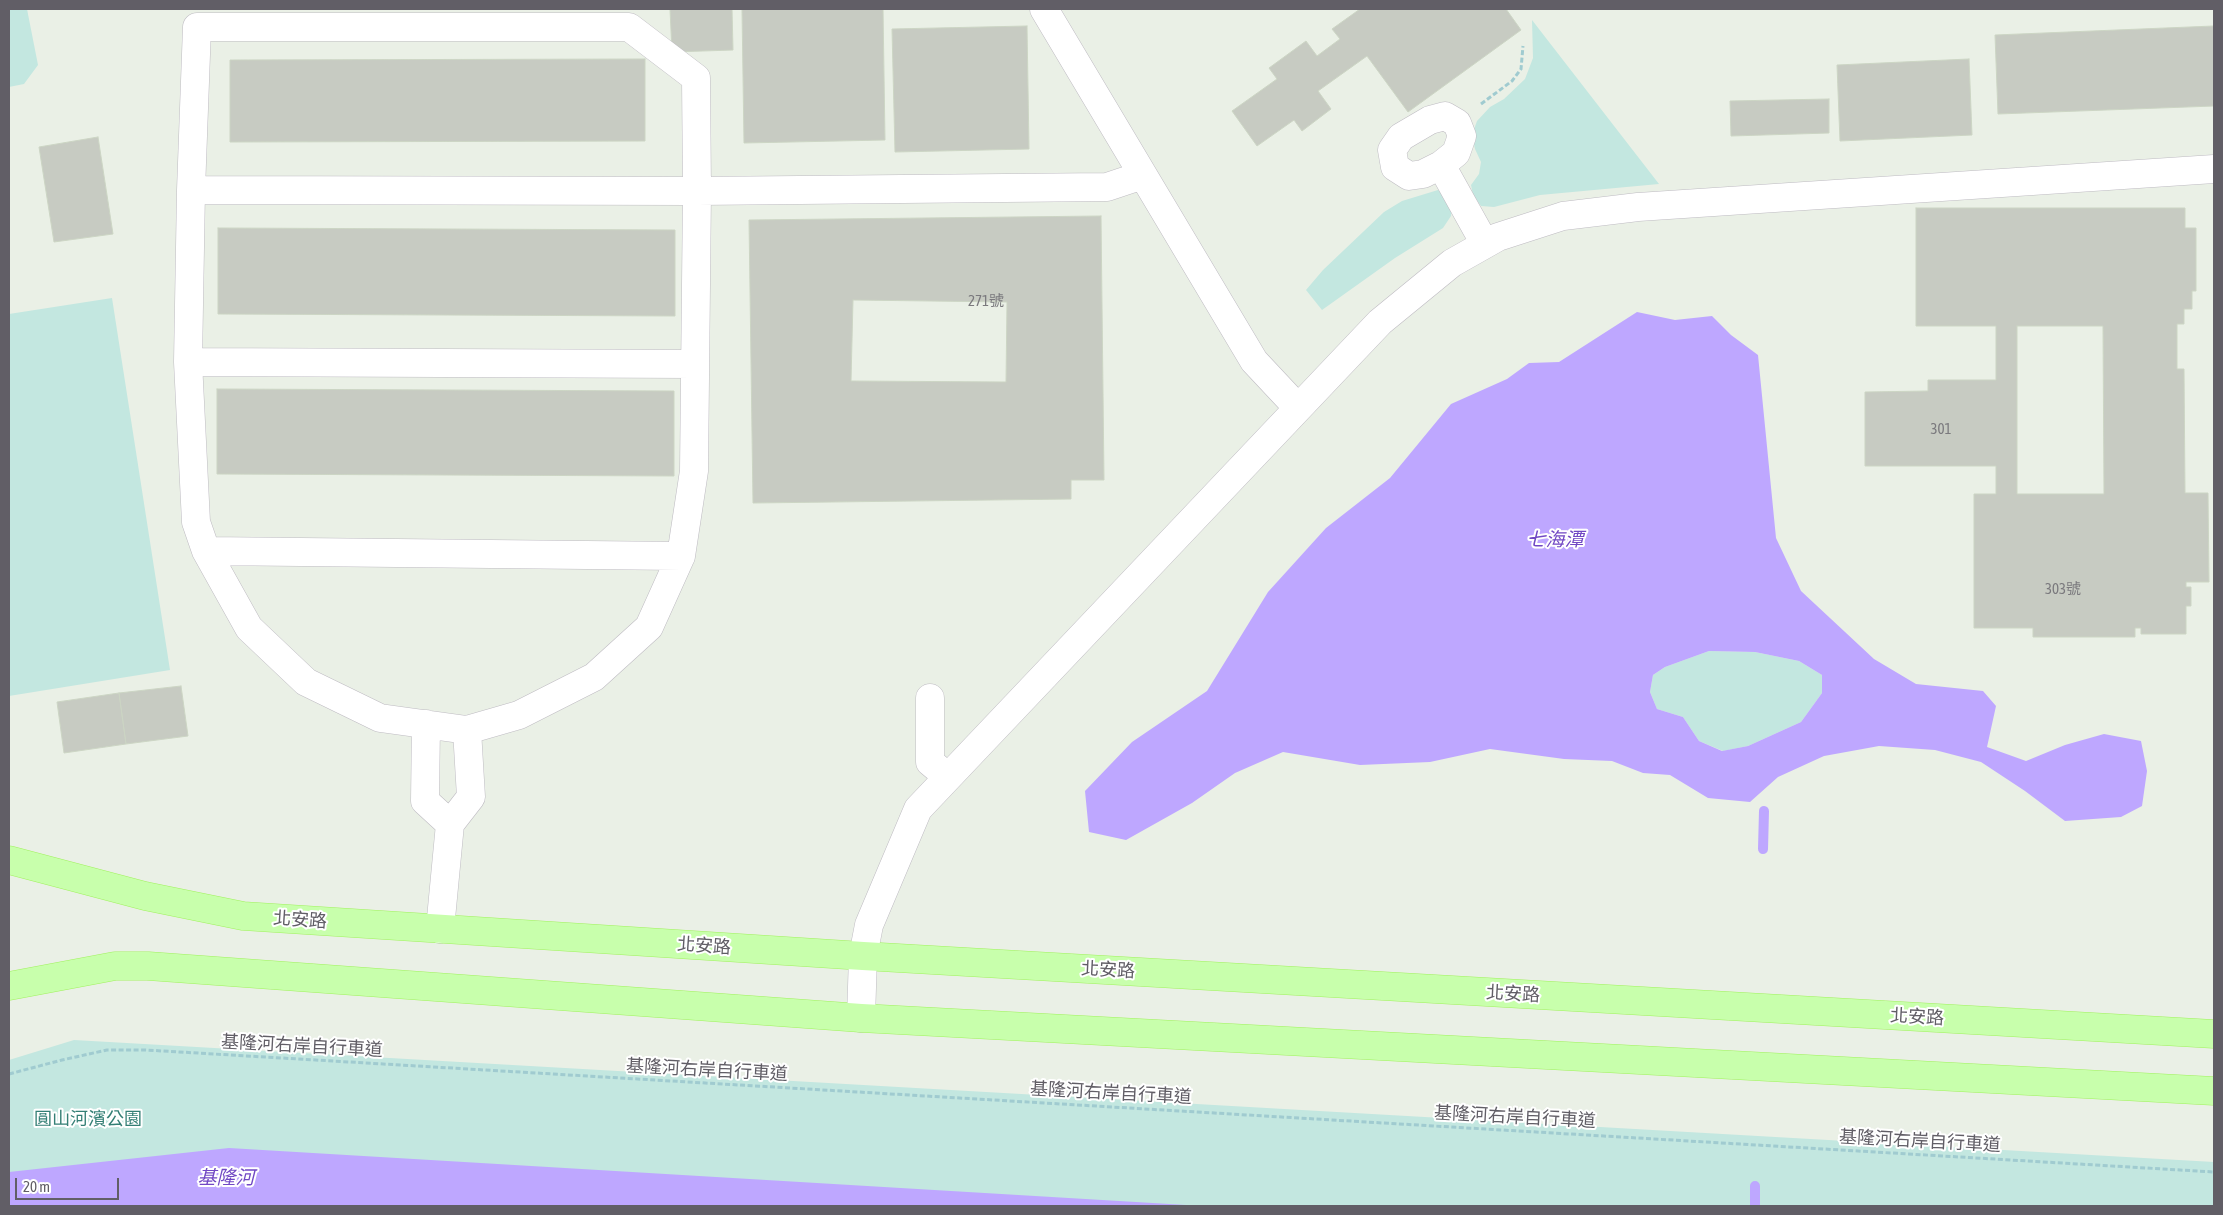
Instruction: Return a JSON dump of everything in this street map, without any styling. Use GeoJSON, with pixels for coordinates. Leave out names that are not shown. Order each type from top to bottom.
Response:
{"type":"FeatureCollection","features":[{"type":"Feature","properties":{"kind":"main road","name":"北安路"},"geometry":{"type":"LineString","coordinates":[[9,860],[145,896],[243,916],[864,956],[2214,1034]]}},
{"type":"Feature","properties":{"kind":"main road"},"geometry":{"type":"LineString","coordinates":[[9,986],[115,966],[148,966],[861,1018],[2214,1091]]}},
{"type":"Feature","properties":{"kind":"lane"},"geometry":{"type":"LineString","coordinates":[[1044,9],[1254,361],[1298,408]]}},
{"type":"Feature","properties":{"kind":"lane"},"geometry":{"type":"LineString","coordinates":[[197,27],[629,27],[696,78],[697,191],[694,471],[682,556],[649,627],[594,677],[519,715],[467,730],[380,718],[306,682],[248,628],[206,551],[196,522],[188,362],[191,190],[197,27]]}},
{"type":"Feature","properties":{"kind":"lane"},"geometry":{"type":"LineString","coordinates":[[1444,116],[1456,122],[1462,136],[1456,154],[1441,166],[1423,174],[1408,176],[1395,167],[1392,150],[1401,137],[1430,120],[1444,116]]}},
{"type":"Feature","properties":{"kind":"lane"},"geometry":{"type":"LineString","coordinates":[[1441,166],[1485,244]]}},
{"type":"Feature","properties":{"kind":"lane"},"geometry":{"type":"LineString","coordinates":[[861,1018],[864,956],[869,925],[918,809],[1380,322],[1452,263],[1498,236],[1564,216],[1638,207],[2214,169]]}},
{"type":"Feature","properties":{"kind":"lane"},"geometry":{"type":"LineString","coordinates":[[191,190],[697,191],[1107,187],[1142,175]]}},
{"type":"Feature","properties":{"kind":"lane"},"geometry":{"type":"LineString","coordinates":[[188,362],[695,364]]}},
{"type":"Feature","properties":{"kind":"lane"},"geometry":{"type":"LineString","coordinates":[[206,551],[682,556]]}},
{"type":"Feature","properties":{"kind":"lane"},"geometry":{"type":"LineString","coordinates":[[930,698],[930,762],[948,777]]}},
{"type":"Feature","properties":{"kind":"lane"},"geometry":{"type":"LineString","coordinates":[[426,724],[425,801],[450,824]]}},
{"type":"Feature","properties":{"kind":"lane"},"geometry":{"type":"LineString","coordinates":[[440,929],[450,824],[471,797],[467,730]]}},
{"type":"Feature","properties":{"kind":"path"},"geometry":{"type":"LineString","coordinates":[[1456,122],[1512,81],[1521,69],[1523,46]]}},
{"type":"Feature","properties":{"kind":"path","name":"基隆河右岸自行車道"},"geometry":{"type":"LineString","coordinates":[[9,1074],[107,1050],[146,1050],[2214,1172]]}},
{"type":"Feature","properties":{"kind":"green space"},"geometry":{"type":"Polygon","coordinates":[[[9,9],[27,9],[38,65],[24,84],[9,87],[9,9]]]}},
{"type":"Feature","properties":{"kind":"green space"},"geometry":{"type":"Polygon","coordinates":[[[1532,20],[1659,184],[1540,195],[1494,207],[1481,206],[1473,195],[1471,185],[1479,174],[1481,162],[1475,149],[1472,135],[1477,121],[1490,107],[1504,99],[1525,79],[1533,58],[1532,20]]]}},
{"type":"Feature","properties":{"kind":"green space"},"geometry":{"type":"Polygon","coordinates":[[[1438,190],[1449,197],[1452,207],[1451,216],[1443,228],[1395,258],[1322,310],[1306,290],[1323,270],[1384,212],[1402,201],[1438,190]]]}},
{"type":"Feature","properties":{"kind":"green space"},"geometry":{"type":"Polygon","coordinates":[[[112,298],[170,670],[9,696],[9,314],[112,298]]]}},
{"type":"Feature","properties":{"kind":"green space"},"geometry":{"type":"Polygon","coordinates":[[[1709,651],[1755,652],[1799,661],[1822,675],[1822,693],[1801,722],[1748,746],[1723,751],[1699,741],[1683,717],[1657,709],[1650,692],[1653,675],[1665,667],[1709,651]]]}},
{"type":"Feature","properties":{"kind":"green space","name":"圓山河濱公園"},"geometry":{"type":"Polygon","coordinates":[[[74,1040],[2214,1162],[2214,1206],[9,1204],[9,1060],[74,1040]]]}},
{"type":"Feature","properties":{"kind":"water","name":"七海潭"},"geometry":{"type":"Polygon","coordinates":[[[1637,312],[1675,320],[1712,316],[1731,335],[1758,355],[1776,538],[1801,591],[1874,659],[1916,684],[1983,691],[1996,706],[1987,747],[2026,761],[2065,745],[2104,734],[2141,741],[2147,771],[2142,806],[2121,817],[2065,821],[2025,791],[1981,762],[1935,750],[1879,746],[1824,756],[1778,777],[1750,802],[1708,798],[1670,775],[1643,773],[1612,761],[1564,759],[1490,749],[1430,762],[1360,765],[1283,752],[1235,773],[1192,803],[1126,840],[1089,832],[1085,791],[1132,742],[1207,691],[1268,592],[1326,528],[1390,478],[1451,404],[1507,379],[1529,363],[1559,362],[1637,312]],[[1709,651],[1665,667],[1653,675],[1650,692],[1657,709],[1683,717],[1699,741],[1722,751],[1748,746],[1801,722],[1822,693],[1822,675],[1799,661],[1755,652],[1709,651]]]}},
{"type":"Feature","properties":{"kind":"water","name":"基隆河"},"geometry":{"type":"Polygon","coordinates":[[[229,1148],[1203,1206],[9,1206],[9,1172],[229,1148]]]}},
{"type":"Feature","properties":{"kind":"building"},"geometry":{"type":"Polygon","coordinates":[[[670,9],[732,9],[733,50],[672,52],[670,9]]]}},
{"type":"Feature","properties":{"kind":"building"},"geometry":{"type":"Polygon","coordinates":[[[742,9],[883,9],[885,140],[744,143],[742,9]]]}},
{"type":"Feature","properties":{"kind":"building"},"geometry":{"type":"Polygon","coordinates":[[[1360,9],[1506,9],[1521,30],[1408,112],[1367,56],[1318,91],[1331,109],[1302,131],[1294,120],[1257,146],[1232,111],[1277,79],[1269,68],[1306,41],[1317,56],[1340,39],[1332,29],[1360,9]]]}},
{"type":"Feature","properties":{"kind":"building"},"geometry":{"type":"Polygon","coordinates":[[[1027,26],[1029,149],[895,152],[892,29],[1027,26]]]}},
{"type":"Feature","properties":{"kind":"building"},"geometry":{"type":"Polygon","coordinates":[[[2214,26],[2214,106],[1998,114],[1995,35],[2214,26]]]}},
{"type":"Feature","properties":{"kind":"building"},"geometry":{"type":"Polygon","coordinates":[[[645,59],[645,141],[230,142],[230,60],[645,59]]]}},
{"type":"Feature","properties":{"kind":"building"},"geometry":{"type":"Polygon","coordinates":[[[1969,59],[1972,135],[1840,141],[1837,65],[1969,59]]]}},
{"type":"Feature","properties":{"kind":"building"},"geometry":{"type":"Polygon","coordinates":[[[1829,99],[1829,133],[1731,136],[1730,101],[1829,99]]]}},
{"type":"Feature","properties":{"kind":"building"},"geometry":{"type":"Polygon","coordinates":[[[98,137],[113,234],[54,242],[39,147],[98,137]]]}},
{"type":"Feature","properties":{"kind":"building"},"geometry":{"type":"Polygon","coordinates":[[[1916,208],[2185,208],[2185,228],[2196,228],[2196,291],[2192,291],[2192,309],[2184,309],[2184,324],[2177,324],[2177,369],[2184,369],[2185,493],[2208,493],[2209,582],[2186,582],[2186,587],[2191,587],[2191,606],[2186,606],[2186,634],[2141,634],[2141,628],[2135,628],[2135,637],[2033,637],[2033,628],[1974,628],[1974,494],[1996,494],[1996,466],[1865,466],[1865,392],[1928,391],[1928,380],[1996,380],[1996,326],[1916,326],[1916,208]],[[2017,326],[2017,494],[2104,494],[2103,326],[2017,326]]]}},
{"type":"Feature","properties":{"kind":"building"},"geometry":{"type":"Polygon","coordinates":[[[1101,216],[1104,480],[1071,480],[1071,499],[753,503],[749,220],[1101,216]],[[853,300],[851,381],[1006,382],[1007,302],[853,300]]]}},
{"type":"Feature","properties":{"kind":"building"},"geometry":{"type":"Polygon","coordinates":[[[218,228],[675,230],[675,316],[218,314],[218,228]]]}},
{"type":"Feature","properties":{"kind":"building"},"geometry":{"type":"Polygon","coordinates":[[[217,389],[674,391],[674,476],[217,474],[217,389]]]}},
{"type":"Feature","properties":{"kind":"building"},"geometry":{"type":"Polygon","coordinates":[[[181,686],[188,736],[126,744],[119,693],[181,686]]]}},
{"type":"Feature","properties":{"kind":"building"},"geometry":{"type":"Polygon","coordinates":[[[119,693],[126,744],[64,753],[57,702],[119,693]]]}},
{"type":"Feature","properties":{"kind":"waterway"},"geometry":{"type":"LineString","coordinates":[[1763,849],[1764,811]]}},
{"type":"Feature","properties":{"kind":"waterway"},"geometry":{"type":"LineString","coordinates":[[1755,1186],[1755,1206]]}}]}
